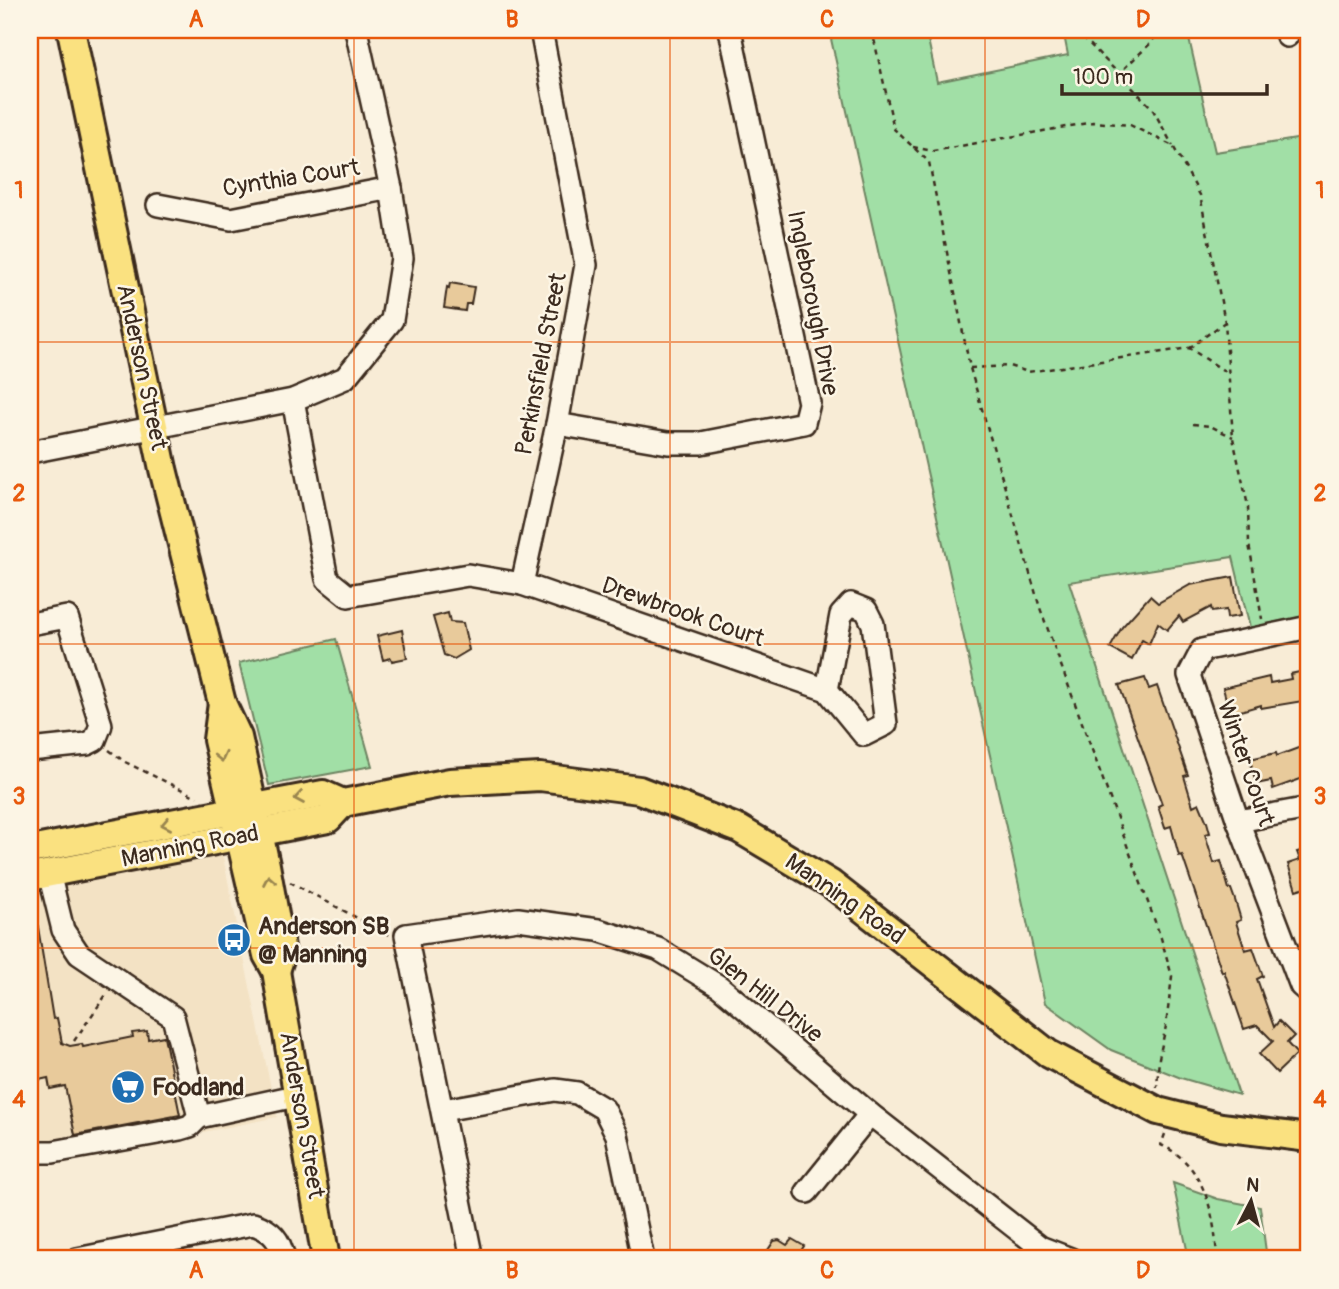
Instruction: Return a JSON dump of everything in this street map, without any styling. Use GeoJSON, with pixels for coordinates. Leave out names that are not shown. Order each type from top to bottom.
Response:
{"type":"FeatureCollection","features":[{"type":"Feature","properties":{"kind":"main road","name":"Anderson Street"},"geometry":{"type":"LineString","coordinates":[[71,30],[163,469],[222,703],[217,740],[246,821],[267,955],[276,971],[300,1095],[326,1259]]}},
{"type":"Feature","properties":{"kind":"main road","name":"Manning Road"},"geometry":{"type":"LineString","coordinates":[[39,875],[246,821],[323,794],[343,803],[450,782],[540,777],[639,790],[739,829],[831,884],[1049,1054],[1158,1111],[1221,1127],[1306,1129]]}},
{"type":"Feature","properties":{"kind":"main road","name":"Manning Road"},"geometry":{"type":"LineString","coordinates":[[30,850],[246,821]]}},
{"type":"Feature","properties":{"kind":"street"},"geometry":{"type":"LineString","coordinates":[[30,452],[293,400],[345,378],[392,320],[402,258],[391,188],[356,30]]}},
{"type":"Feature","properties":{"kind":"street","name":"Perkinsfield Street"},"geometry":{"type":"LineString","coordinates":[[522,584],[557,424],[586,265],[541,30]]}},
{"type":"Feature","properties":{"kind":"street","name":"Ingleborough Drive"},"geometry":{"type":"LineString","coordinates":[[557,424],[668,443],[701,443],[804,424],[809,403],[730,30]]}},
{"type":"Feature","properties":{"kind":"street","name":"Cynthia Court"},"geometry":{"type":"LineString","coordinates":[[158,205],[230,219],[391,188]]}},
{"type":"Feature","properties":{"kind":"street","name":"Drewbrook Court"},"geometry":{"type":"LineString","coordinates":[[293,400],[327,579],[348,596],[468,575],[522,584],[827,690]]}},
{"type":"Feature","properties":{"kind":"street"},"geometry":{"type":"LineString","coordinates":[[851,604],[866,610],[873,624],[886,724],[864,735],[827,690],[841,615],[851,604]]}},
{"type":"Feature","properties":{"kind":"street"},"geometry":{"type":"LineString","coordinates":[[30,624],[68,617],[102,725],[95,740],[82,746],[30,750]]}},
{"type":"Feature","properties":{"kind":"street","name":"Winter Court"},"geometry":{"type":"LineString","coordinates":[[1309,627],[1202,650],[1189,675],[1238,821],[1301,986],[1309,993]]}},
{"type":"Feature","properties":{"kind":"street"},"geometry":{"type":"LineString","coordinates":[[1238,821],[1309,808]]}},
{"type":"Feature","properties":{"kind":"street"},"geometry":{"type":"LineString","coordinates":[[39,875],[63,930],[79,954],[173,1017],[199,1117]]}},
{"type":"Feature","properties":{"kind":"street","name":"Glen Hill Drive"},"geometry":{"type":"LineString","coordinates":[[410,946],[407,935],[518,919],[598,930],[658,949],[720,987],[1036,1253],[1071,1259]]}},
{"type":"Feature","properties":{"kind":"street"},"geometry":{"type":"LineString","coordinates":[[410,946],[472,1259]]}},
{"type":"Feature","properties":{"kind":"street"},"geometry":{"type":"LineString","coordinates":[[443,1110],[555,1090],[577,1093],[604,1109],[617,1135],[643,1259]]}},
{"type":"Feature","properties":{"kind":"street"},"geometry":{"type":"LineString","coordinates":[[30,1152],[53,1152],[180,1129],[190,1126],[199,1117],[300,1095]]}},
{"type":"Feature","properties":{"kind":"street"},"geometry":{"type":"LineString","coordinates":[[807,1192],[870,1114]]}},
{"type":"Feature","properties":{"kind":"street"},"geometry":{"type":"LineString","coordinates":[[77,1259],[253,1224],[268,1229],[282,1246],[284,1259]]}},
{"type":"Feature","properties":{"kind":"path"},"geometry":{"type":"LineString","coordinates":[[872,30],[894,129],[929,162],[970,368],[1040,608],[1161,938],[1172,976],[1157,1087]]}},
{"type":"Feature","properties":{"kind":"path"},"geometry":{"type":"LineString","coordinates":[[1076,30],[1152,108],[1199,195],[1225,322],[1233,438],[1248,506],[1249,544],[1265,636]]}},
{"type":"Feature","properties":{"kind":"path"},"geometry":{"type":"LineString","coordinates":[[1117,75],[1151,43],[1160,30]]}},
{"type":"Feature","properties":{"kind":"path"},"geometry":{"type":"LineString","coordinates":[[913,147],[933,150],[1093,122],[1130,125],[1173,146]]}},
{"type":"Feature","properties":{"kind":"path"},"geometry":{"type":"LineString","coordinates":[[970,368],[1009,366],[1028,372],[1189,348],[1225,322]]}},
{"type":"Feature","properties":{"kind":"path"},"geometry":{"type":"LineString","coordinates":[[1189,348],[1229,374]]}},
{"type":"Feature","properties":{"kind":"path"},"geometry":{"type":"LineString","coordinates":[[1193,424],[1210,426],[1233,438]]}},
{"type":"Feature","properties":{"kind":"path"},"geometry":{"type":"LineString","coordinates":[[95,740],[125,762],[197,797]]}},
{"type":"Feature","properties":{"kind":"path"},"geometry":{"type":"LineString","coordinates":[[284,879],[410,946]]}},
{"type":"Feature","properties":{"kind":"path"},"geometry":{"type":"LineString","coordinates":[[74,1041],[116,979]]}},
{"type":"Feature","properties":{"kind":"path"},"geometry":{"type":"LineString","coordinates":[[1306,1129],[1309,1083]]}},
{"type":"Feature","properties":{"kind":"path"},"geometry":{"type":"LineString","coordinates":[[1166,1133],[1161,1144],[1192,1166],[1199,1176],[1211,1213],[1217,1259]]}},
{"type":"Feature","properties":{"kind":"shaded area"},"geometry":{"type":"Polygon","coordinates":[[[222,852],[277,1117],[30,1167],[30,891],[222,852]]]}},
{"type":"Feature","properties":{"kind":"green space"},"geometry":{"type":"Polygon","coordinates":[[[829,30],[926,30],[937,82],[1068,55],[1063,30],[1187,30],[1215,152],[1309,137],[1309,615],[1250,628],[1233,557],[1069,582],[1239,1095],[1181,1078],[1111,1050],[1045,1003],[829,30]]]}},
{"type":"Feature","properties":{"kind":"green space"},"geometry":{"type":"Polygon","coordinates":[[[336,639],[372,766],[269,785],[239,663],[336,639]]]}},
{"type":"Feature","properties":{"kind":"green space"},"geometry":{"type":"Polygon","coordinates":[[[1173,1183],[1218,1199],[1260,1207],[1267,1259],[1189,1259],[1173,1183]]]}},
{"type":"Feature","properties":{"kind":"building"},"geometry":{"type":"Polygon","coordinates":[[[450,283],[474,287],[471,304],[466,304],[465,311],[444,308],[450,283]]]}},
{"type":"Feature","properties":{"kind":"building"},"geometry":{"type":"Polygon","coordinates":[[[1233,577],[1240,616],[1227,618],[1226,610],[1212,612],[1211,607],[1183,622],[1179,616],[1167,630],[1158,623],[1149,644],[1142,640],[1132,660],[1110,648],[1122,627],[1150,596],[1158,603],[1190,585],[1233,577]]]}},
{"type":"Feature","properties":{"kind":"building"},"geometry":{"type":"Polygon","coordinates":[[[448,613],[450,622],[463,623],[469,650],[454,659],[444,655],[433,617],[448,613]]]}},
{"type":"Feature","properties":{"kind":"building"},"geometry":{"type":"Polygon","coordinates":[[[402,630],[407,658],[383,660],[377,636],[402,630]]]}},
{"type":"Feature","properties":{"kind":"building"},"geometry":{"type":"Polygon","coordinates":[[[1309,670],[1309,700],[1261,708],[1261,705],[1230,714],[1223,688],[1269,677],[1270,683],[1291,679],[1290,674],[1309,670]]]}},
{"type":"Feature","properties":{"kind":"building"},"geometry":{"type":"Polygon","coordinates":[[[1145,678],[1149,689],[1157,686],[1188,775],[1184,776],[1193,806],[1199,803],[1210,833],[1205,834],[1214,863],[1221,861],[1235,900],[1241,920],[1236,922],[1245,950],[1253,948],[1263,976],[1257,979],[1274,1027],[1279,1021],[1294,1036],[1287,1043],[1297,1054],[1277,1073],[1259,1054],[1273,1041],[1257,1025],[1244,1029],[1182,855],[1179,856],[1171,826],[1165,828],[1158,806],[1162,804],[1119,685],[1145,678]]]}},
{"type":"Feature","properties":{"kind":"building"},"geometry":{"type":"Polygon","coordinates":[[[1309,744],[1309,776],[1273,789],[1271,781],[1256,784],[1250,759],[1276,753],[1277,756],[1309,744]]]}},
{"type":"Feature","properties":{"kind":"building"},"geometry":{"type":"Polygon","coordinates":[[[1309,849],[1309,886],[1296,890],[1288,864],[1300,860],[1297,852],[1309,849]]]}},
{"type":"Feature","properties":{"kind":"building"},"geometry":{"type":"Polygon","coordinates":[[[35,909],[53,1019],[57,1018],[62,1043],[70,1046],[82,1044],[83,1047],[133,1037],[132,1033],[147,1031],[148,1039],[164,1036],[180,1115],[75,1135],[65,1086],[50,1089],[48,1078],[30,1082],[30,910],[35,909]]]}},
{"type":"Feature","properties":{"kind":"building"},"geometry":{"type":"Polygon","coordinates":[[[792,1239],[804,1246],[796,1259],[762,1259],[774,1241],[779,1240],[787,1245],[792,1239]]]}},
{"type":"Feature","properties":{"kind":"place","name":"Anderson SB @ Manning"},"geometry":{"type":"Point","coordinates":[234,940]}},
{"type":"Feature","properties":{"kind":"place","name":"Foodland"},"geometry":{"type":"Point","coordinates":[128,1087]}}]}
